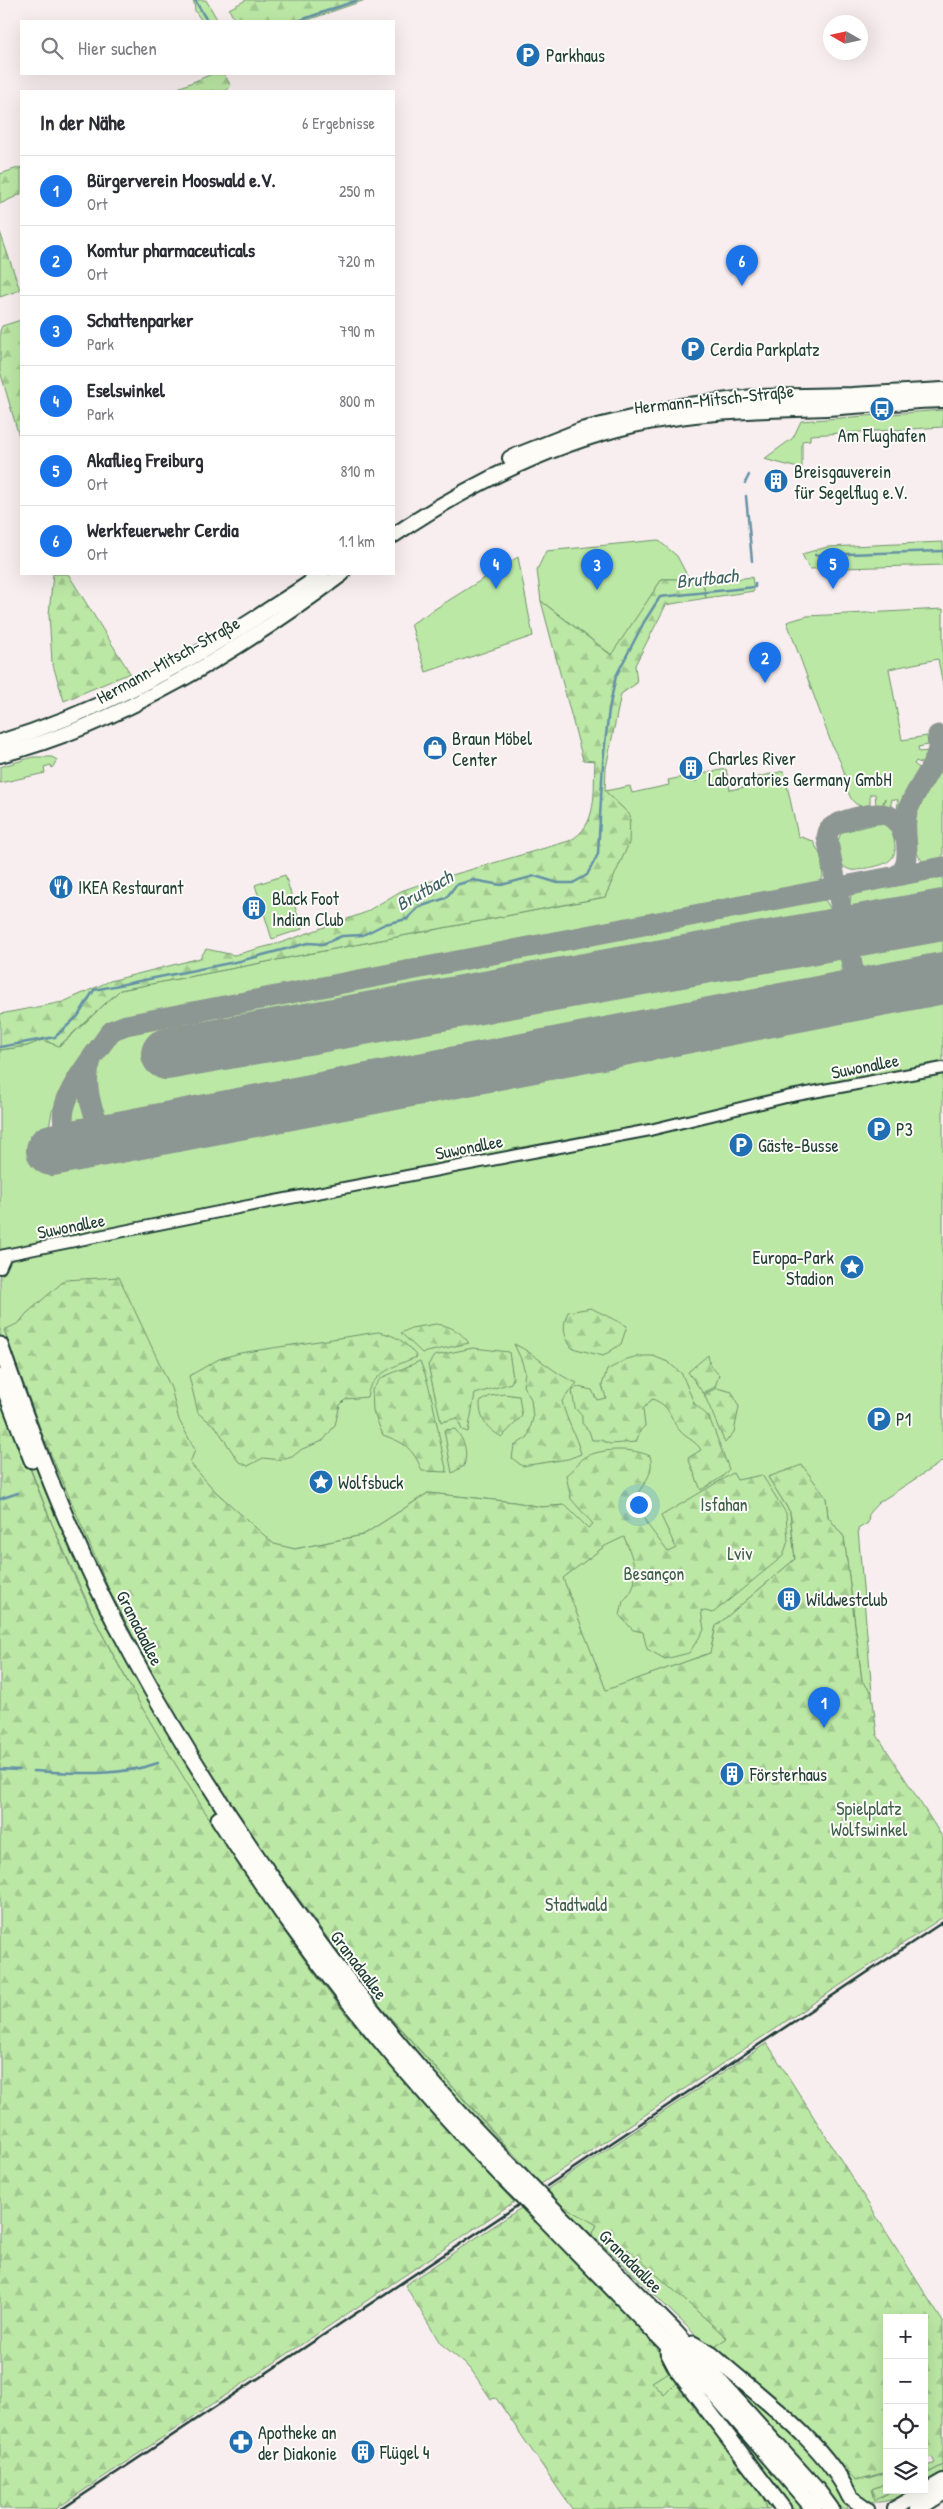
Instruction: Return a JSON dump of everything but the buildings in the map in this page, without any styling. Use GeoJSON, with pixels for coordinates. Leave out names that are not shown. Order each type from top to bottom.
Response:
{"type":"FeatureCollection","features":[{"type":"Feature","properties":{"kind":"highway","name":"Granadaallee"},"geometry":{"type":"LineString","coordinates":[[0,1345],[34,1440],[86,1562],[133,1656],[191,1757],[271,1877],[366,2005],[510,2175]]}},
{"type":"Feature","properties":{"kind":"highway","name":"Granadaallee"},"geometry":{"type":"LineString","coordinates":[[0,1377],[46,1494],[98,1609],[153,1714],[261,1884],[344,1998],[426,2096],[510,2175],[547,2213],[812,2499],[831,2509]]}},
{"type":"Feature","properties":{"kind":"highway","name":"Granadaallee"},"geometry":{"type":"LineString","coordinates":[[547,2213],[675,2332],[812,2499]]}},
{"type":"Feature","properties":{"kind":"highway"},"geometry":{"type":"LineString","coordinates":[[675,2332],[712,2355],[814,2445],[832,2464],[851,2503]]}},
{"type":"Feature","properties":{"kind":"highway"},"geometry":{"type":"LineString","coordinates":[[660,2337],[678,2372],[783,2509]]}},
{"type":"Feature","properties":{"kind":"main road","name":"Hermann-Mitsch-Straße"},"geometry":{"type":"LineString","coordinates":[[395,523],[452,487],[500,463],[545,443],[613,420],[712,401],[943,390]]}},
{"type":"Feature","properties":{"kind":"main road","name":"Hermann-Mitsch-Straße"},"geometry":{"type":"LineString","coordinates":[[395,535],[462,493],[512,468],[583,440],[632,426],[747,411],[943,400]]}},
{"type":"Feature","properties":{"kind":"main road","name":"Hermann-Mitsch-Straße"},"geometry":{"type":"LineString","coordinates":[[240,635],[321,575]]}},
{"type":"Feature","properties":{"kind":"main road","name":"Hermann-Mitsch-Straße"},"geometry":{"type":"LineString","coordinates":[[0,755],[62,728],[240,635],[340,575]]}},
{"type":"Feature","properties":{"kind":"main road","name":"Hermann-Mitsch-Straße"},"geometry":{"type":"LineString","coordinates":[[0,742],[62,728]]}},
{"type":"Feature","properties":{"kind":"main road"},"geometry":{"type":"LineString","coordinates":[[894,2509],[943,2481]]}},
{"type":"Feature","properties":{"kind":"main road"},"geometry":{"type":"LineString","coordinates":[[918,2509],[943,2493]]}},
{"type":"Feature","properties":{"kind":"main road"},"geometry":{"type":"LineString","coordinates":[[851,2503],[867,2509]]}},
{"type":"Feature","properties":{"kind":"street","name":"Suwonallee"},"geometry":{"type":"LineString","coordinates":[[2,1255],[650,1130],[786,1098],[943,1068]]}},
{"type":"Feature","properties":{"kind":"street"},"geometry":{"type":"LineString","coordinates":[[0,1268],[2,1255]]}},
{"type":"Feature","properties":{"kind":"green space"},"geometry":{"type":"Polygon","coordinates":[[[191,0],[206,0],[217,20],[201,20],[195,11],[194,2],[191,0]]]}},
{"type":"Feature","properties":{"kind":"green space"},"geometry":{"type":"Polygon","coordinates":[[[246,0],[365,0],[308,20],[234,20],[229,9],[246,0]]]}},
{"type":"Feature","properties":{"kind":"green space"},"geometry":{"type":"Polygon","coordinates":[[[210,75],[225,75],[231,86],[227,90],[173,90],[210,75]]]}},
{"type":"Feature","properties":{"kind":"green space"},"geometry":{"type":"Polygon","coordinates":[[[20,167],[20,194],[0,204],[0,174],[20,167]]]}},
{"type":"Feature","properties":{"kind":"green space"},"geometry":{"type":"Polygon","coordinates":[[[0,232],[20,290],[0,297],[0,232]]]}},
{"type":"Feature","properties":{"kind":"green space"},"geometry":{"type":"Polygon","coordinates":[[[20,320],[20,440],[0,371],[0,331],[2,326],[20,320]]]}},
{"type":"Feature","properties":{"kind":"green space"},"geometry":{"type":"Polygon","coordinates":[[[943,410],[943,427],[810,435],[810,440],[802,441],[802,469],[764,459],[793,438],[801,421],[943,410]]]}},
{"type":"Feature","properties":{"kind":"green space"},"geometry":{"type":"Polygon","coordinates":[[[658,540],[677,556],[689,579],[662,579],[612,655],[541,601],[537,570],[546,551],[658,540]]]}},
{"type":"Feature","properties":{"kind":"green space"},"geometry":{"type":"Polygon","coordinates":[[[943,542],[943,565],[809,569],[802,554],[827,547],[943,542]]]}},
{"type":"Feature","properties":{"kind":"green space"},"geometry":{"type":"Polygon","coordinates":[[[518,557],[533,636],[426,672],[411,624],[518,557]]]}},
{"type":"Feature","properties":{"kind":"green space"},"geometry":{"type":"Polygon","coordinates":[[[53,575],[69,575],[130,673],[64,701],[52,662],[49,614],[53,575]]]}},
{"type":"Feature","properties":{"kind":"green space"},"geometry":{"type":"Polygon","coordinates":[[[752,577],[754,591],[706,598],[703,583],[752,577]]]}},
{"type":"Feature","properties":{"kind":"green space"},"geometry":{"type":"Polygon","coordinates":[[[662,579],[689,579],[703,583],[706,598],[666,605],[635,665],[637,683],[621,694],[606,768],[605,791],[630,815],[629,843],[605,897],[120,990],[59,1046],[42,1040],[27,1046],[0,1050],[0,1014],[63,1002],[110,981],[200,958],[206,949],[234,955],[280,943],[364,913],[401,891],[569,841],[579,834],[590,817],[594,796],[595,761],[583,760],[541,601],[611,655],[662,579]]]}},
{"type":"Feature","properties":{"kind":"green space"},"geometry":{"type":"Polygon","coordinates":[[[943,609],[943,685],[938,659],[889,669],[902,740],[927,736],[928,745],[918,747],[919,752],[928,751],[929,756],[925,765],[916,761],[914,764],[922,770],[900,813],[897,811],[898,800],[892,799],[890,808],[884,806],[885,798],[882,805],[876,805],[875,794],[870,794],[870,806],[856,804],[849,794],[842,766],[833,748],[787,622],[807,616],[943,609]]]}},
{"type":"Feature","properties":{"kind":"green space"},"geometry":{"type":"Polygon","coordinates":[[[33,757],[52,757],[57,760],[52,768],[51,765],[44,767],[45,773],[0,783],[0,767],[33,757]]]}},
{"type":"Feature","properties":{"kind":"green space"},"geometry":{"type":"Polygon","coordinates":[[[936,762],[943,766],[943,863],[929,864],[924,862],[917,854],[911,823],[911,811],[936,762]]]}},
{"type":"Feature","properties":{"kind":"green space"},"geometry":{"type":"Polygon","coordinates":[[[726,769],[730,790],[759,784],[758,777],[784,771],[798,836],[813,841],[821,856],[823,877],[818,884],[809,889],[116,1023],[107,1029],[52,1111],[48,1134],[54,1167],[943,996],[943,1461],[878,1503],[869,1513],[868,1523],[858,1529],[872,1693],[862,1681],[844,1537],[828,1517],[826,1498],[768,1477],[790,1512],[795,1559],[716,1626],[710,1653],[606,1691],[562,1578],[605,1546],[565,1505],[541,1507],[514,1502],[428,1493],[363,1535],[295,1549],[274,1545],[216,1492],[39,1302],[19,1323],[238,1817],[370,1995],[523,2166],[500,2183],[418,2098],[348,2017],[283,1931],[194,1797],[145,1714],[99,1628],[52,1524],[0,1389],[0,1050],[27,1046],[42,1040],[60,1046],[120,990],[605,897],[628,843],[630,815],[605,791],[630,786],[632,793],[669,785],[668,780],[689,776],[690,782],[697,781],[696,775],[726,769]]]}},
{"type":"Feature","properties":{"kind":"green space"},"geometry":{"type":"Polygon","coordinates":[[[880,823],[890,829],[894,840],[894,853],[889,861],[858,870],[850,870],[843,866],[837,852],[838,841],[842,832],[880,823]]]}},
{"type":"Feature","properties":{"kind":"green space"},"geometry":{"type":"Polygon","coordinates":[[[943,872],[943,961],[876,974],[864,969],[858,957],[849,909],[851,894],[858,889],[943,872]]]}},
{"type":"Feature","properties":{"kind":"green space"},"geometry":{"type":"Polygon","coordinates":[[[285,875],[302,929],[272,939],[255,885],[285,875]]]}},
{"type":"Feature","properties":{"kind":"green space"},"geometry":{"type":"Polygon","coordinates":[[[814,896],[826,901],[831,910],[842,966],[840,974],[833,982],[113,1121],[101,1116],[97,1111],[90,1071],[118,1032],[814,896]]]}},
{"type":"Feature","properties":{"kind":"green space"},"geometry":{"type":"Polygon","coordinates":[[[81,1086],[85,1089],[90,1120],[90,1124],[84,1126],[72,1120],[67,1109],[72,1096],[81,1086]]]}},
{"type":"Feature","properties":{"kind":"green space","name":"Stadtwald"},"geometry":{"type":"Polygon","coordinates":[[[119,1277],[171,1388],[179,1420],[195,1450],[190,1463],[216,1492],[274,1544],[295,1549],[363,1535],[428,1493],[514,1502],[541,1507],[565,1505],[588,1528],[593,1524],[571,1499],[566,1475],[587,1456],[594,1453],[610,1450],[627,1450],[650,1456],[651,1468],[649,1474],[633,1499],[647,1524],[668,1552],[676,1548],[661,1516],[733,1473],[737,1480],[762,1475],[786,1513],[788,1541],[783,1556],[713,1613],[701,1610],[704,1630],[689,1653],[665,1659],[647,1649],[643,1632],[633,1630],[620,1616],[623,1601],[629,1594],[635,1579],[631,1554],[624,1537],[605,1546],[563,1578],[606,1690],[710,1653],[716,1626],[795,1559],[790,1512],[768,1477],[802,1465],[826,1498],[828,1517],[844,1537],[862,1681],[872,1693],[877,1735],[943,1838],[943,1917],[541,2184],[370,1995],[238,1817],[169,1705],[111,1594],[43,1436],[4,1330],[19,1323],[26,1314],[65,1280],[119,1277]]]}},
{"type":"Feature","properties":{"kind":"green space"},"geometry":{"type":"Polygon","coordinates":[[[591,1308],[627,1326],[621,1344],[603,1356],[572,1348],[565,1335],[564,1326],[568,1312],[591,1308]]]}},
{"type":"Feature","properties":{"kind":"green space"},"geometry":{"type":"Polygon","coordinates":[[[436,1324],[455,1330],[469,1343],[422,1353],[401,1333],[411,1328],[436,1324]]]}},
{"type":"Feature","properties":{"kind":"green space"},"geometry":{"type":"Polygon","coordinates":[[[378,1332],[400,1340],[417,1357],[386,1371],[373,1382],[367,1397],[346,1399],[340,1405],[335,1425],[323,1441],[302,1449],[292,1457],[281,1460],[263,1458],[248,1466],[238,1461],[216,1427],[198,1413],[189,1376],[219,1359],[240,1353],[378,1332]]]}},
{"type":"Feature","properties":{"kind":"green space"},"geometry":{"type":"Polygon","coordinates":[[[514,1344],[560,1375],[577,1383],[562,1401],[581,1454],[568,1459],[522,1466],[512,1458],[514,1446],[528,1437],[533,1418],[531,1399],[523,1386],[525,1372],[514,1344]]]}},
{"type":"Feature","properties":{"kind":"green space"},"geometry":{"type":"Polygon","coordinates":[[[473,1348],[509,1352],[513,1378],[511,1383],[475,1394],[468,1432],[462,1430],[457,1418],[441,1422],[428,1365],[434,1356],[473,1348]]]}},
{"type":"Feature","properties":{"kind":"green space"},"geometry":{"type":"Polygon","coordinates":[[[708,1355],[710,1365],[719,1375],[715,1387],[703,1393],[688,1372],[708,1355]]]}},
{"type":"Feature","properties":{"kind":"green space"},"geometry":{"type":"Polygon","coordinates":[[[639,1356],[653,1356],[668,1362],[682,1374],[694,1403],[709,1417],[729,1469],[722,1477],[701,1490],[688,1458],[701,1450],[680,1431],[663,1405],[652,1399],[643,1409],[645,1426],[640,1431],[636,1442],[610,1444],[601,1440],[592,1440],[589,1431],[582,1423],[582,1416],[575,1408],[572,1391],[578,1387],[592,1390],[597,1400],[606,1398],[602,1385],[607,1370],[627,1359],[639,1356]]]}},
{"type":"Feature","properties":{"kind":"green space"},"geometry":{"type":"Polygon","coordinates":[[[420,1361],[429,1388],[447,1472],[422,1471],[412,1452],[407,1447],[383,1435],[373,1411],[372,1390],[381,1378],[420,1361]]]}},
{"type":"Feature","properties":{"kind":"green space"},"geometry":{"type":"Polygon","coordinates":[[[717,1388],[732,1392],[739,1407],[734,1432],[725,1443],[704,1394],[717,1388]]]}},
{"type":"Feature","properties":{"kind":"green space"},"geometry":{"type":"Polygon","coordinates":[[[0,1389],[47,1511],[72,1571],[100,1630],[133,1691],[203,1809],[280,1925],[349,2018],[404,2081],[500,2183],[498,2185],[514,2202],[56,2509],[0,2509],[0,1389]]]}},
{"type":"Feature","properties":{"kind":"green space"},"geometry":{"type":"Polygon","coordinates":[[[504,1394],[519,1396],[522,1416],[502,1437],[485,1423],[481,1414],[480,1402],[490,1396],[504,1394]]]}},
{"type":"Feature","properties":{"kind":"green space"},"geometry":{"type":"Polygon","coordinates":[[[455,1429],[463,1442],[466,1456],[464,1466],[452,1473],[444,1430],[455,1429]]]}},
{"type":"Feature","properties":{"kind":"green space"},"geometry":{"type":"Polygon","coordinates":[[[767,2043],[943,2322],[943,2465],[928,2473],[928,2466],[935,2463],[932,2457],[928,2458],[928,2314],[883,2314],[883,2473],[856,2480],[711,2350],[727,2338],[628,2249],[621,2262],[592,2235],[597,2225],[560,2204],[546,2190],[767,2043]]]}},
{"type":"Feature","properties":{"kind":"green space"},"geometry":{"type":"Polygon","coordinates":[[[561,2203],[597,2225],[592,2235],[558,2205],[561,2203]]]}},
{"type":"Feature","properties":{"kind":"green space"},"geometry":{"type":"Polygon","coordinates":[[[521,2208],[534,2222],[537,2220],[635,2321],[673,2369],[652,2382],[664,2395],[676,2383],[762,2494],[767,2509],[572,2509],[496,2398],[491,2399],[470,2368],[440,2343],[405,2285],[521,2208]]]}},
{"type":"Feature","properties":{"kind":"green space"},"geometry":{"type":"Polygon","coordinates":[[[628,2248],[727,2338],[711,2350],[621,2262],[628,2248]]]}},
{"type":"Feature","properties":{"kind":"green space"},"geometry":{"type":"Polygon","coordinates":[[[679,2363],[804,2509],[787,2509],[679,2363]]]}},
{"type":"Feature","properties":{"kind":"green space"},"geometry":{"type":"Polygon","coordinates":[[[713,2363],[802,2439],[846,2499],[847,2509],[840,2509],[755,2408],[713,2363]]]}},
{"type":"Feature","properties":{"kind":"green space"},"geometry":{"type":"Polygon","coordinates":[[[673,2369],[778,2509],[767,2509],[762,2494],[676,2383],[664,2395],[652,2382],[673,2369]]]}},
{"type":"Feature","properties":{"kind":"green space"},"geometry":{"type":"Polygon","coordinates":[[[838,2465],[869,2478],[883,2473],[883,2485],[872,2489],[881,2498],[888,2494],[907,2494],[879,2502],[870,2501],[856,2490],[838,2465]]]}},
{"type":"Feature","properties":{"kind":"green space"},"geometry":{"type":"Polygon","coordinates":[[[943,2465],[943,2477],[928,2485],[928,2473],[943,2465]]]}},
{"type":"Feature","properties":{"kind":"green space"},"geometry":{"type":"Polygon","coordinates":[[[883,2485],[883,2494],[888,2494],[875,2500],[872,2489],[883,2485]]]}},
{"type":"Feature","properties":{"kind":"waterway"},"geometry":{"type":"LineString","coordinates":[[195,0],[208,20]]}},
{"type":"Feature","properties":{"kind":"waterway"},"geometry":{"type":"LineString","coordinates":[[301,20],[358,0]]}},
{"type":"Feature","properties":{"kind":"waterway"},"geometry":{"type":"LineString","coordinates":[[745,483],[749,475]]}},
{"type":"Feature","properties":{"kind":"waterway"},"geometry":{"type":"LineString","coordinates":[[746,496],[752,561]]}},
{"type":"Feature","properties":{"kind":"waterway"},"geometry":{"type":"LineString","coordinates":[[815,555],[943,551]]}},
{"type":"Feature","properties":{"kind":"waterway","name":"Brutbach"},"geometry":{"type":"LineString","coordinates":[[0,1047],[55,1037],[78,1016],[94,990],[240,961],[308,943],[323,944],[342,936],[363,935],[385,924],[407,919],[419,907],[446,898],[456,885],[473,880],[501,885],[535,876],[558,883],[573,883],[587,875],[598,854],[603,762],[609,709],[616,676],[644,622],[660,597],[755,587],[755,583]]}},
{"type":"Feature","properties":{"kind":"waterway"},"geometry":{"type":"LineString","coordinates":[[0,1499],[18,1493]]}},
{"type":"Feature","properties":{"kind":"waterway"},"geometry":{"type":"LineString","coordinates":[[33,1771],[112,1772],[158,1763]]}},
{"type":"Feature","properties":{"kind":"waterway"},"geometry":{"type":"LineString","coordinates":[[0,1769],[19,1770]]}},
{"type":"Feature","properties":{"kind":"taxiway"},"geometry":{"type":"LineString","coordinates":[[895,876],[902,872],[907,857],[907,813],[936,755],[938,735]]}},
{"type":"Feature","properties":{"kind":"taxiway"},"geometry":{"type":"LineString","coordinates":[[858,995],[827,837],[829,829],[840,822],[866,815],[881,814],[893,818],[904,836]]}},
{"type":"Feature","properties":{"kind":"taxiway"},"geometry":{"type":"LineString","coordinates":[[85,1144],[70,1135],[64,1122],[64,1108],[70,1092],[80,1075],[109,1034],[113,1030],[126,1025],[943,867]]}},
{"type":"Feature","properties":{"kind":"taxiway"},"geometry":{"type":"LineString","coordinates":[[91,1061],[88,1087],[95,1115],[104,1128],[115,1134],[126,1136]]}},
{"type":"Feature","properties":{"kind":"runway"},"geometry":{"type":"LineString","coordinates":[[167,1054],[943,915]]}},
{"type":"Feature","properties":{"kind":"runway"},"geometry":{"type":"LineString","coordinates":[[52,1150],[943,978]]}},
{"type":"Feature","properties":{"kind":"railway"},"geometry":{"type":"LineString","coordinates":[[547,2186],[943,1922]]}},
{"type":"Feature","properties":{"kind":"railway"},"geometry":{"type":"LineString","coordinates":[[62,2509],[517,2206]]}},
{"type":"Feature","properties":{"kind":"place","name":"Parkhaus"},"geometry":{"type":"Point","coordinates":[528,55]}},
{"type":"Feature","properties":{"kind":"place","name":"Werkfeuerwehr Cerdia"},"geometry":{"type":"Point","coordinates":[742,286]}},
{"type":"Feature","properties":{"kind":"place","name":"Cerdia Parkplatz"},"geometry":{"type":"Point","coordinates":[693,349]}},
{"type":"Feature","properties":{"kind":"place","name":"Am Flughafen"},"geometry":{"type":"Point","coordinates":[882,409]}},
{"type":"Feature","properties":{"kind":"place","name":"Breisgauverein für Segelflug e.V."},"geometry":{"type":"Point","coordinates":[776,481]}},
{"type":"Feature","properties":{"kind":"place","name":"Eselswinkel"},"geometry":{"type":"Point","coordinates":[496,589]}},
{"type":"Feature","properties":{"kind":"place","name":"Akaflieg Freiburg"},"geometry":{"type":"Point","coordinates":[833,589]}},
{"type":"Feature","properties":{"kind":"place","name":"Schattenparker"},"geometry":{"type":"Point","coordinates":[597,590]}},
{"type":"Feature","properties":{"kind":"place","name":"Komtur pharmaceuticals"},"geometry":{"type":"Point","coordinates":[765,683]}},
{"type":"Feature","properties":{"kind":"place","name":"Braun Möbel Center"},"geometry":{"type":"Point","coordinates":[435,748]}},
{"type":"Feature","properties":{"kind":"place","name":"Charles River Laboratories Germany GmbH"},"geometry":{"type":"Point","coordinates":[691,768]}},
{"type":"Feature","properties":{"kind":"place","name":"IKEA Restaurant"},"geometry":{"type":"Point","coordinates":[61,887]}},
{"type":"Feature","properties":{"kind":"place","name":"Black Foot Indian Club"},"geometry":{"type":"Point","coordinates":[254,908]}},
{"type":"Feature","properties":{"kind":"place","name":"P3"},"geometry":{"type":"Point","coordinates":[879,1129]}},
{"type":"Feature","properties":{"kind":"place","name":"Gäste-Busse"},"geometry":{"type":"Point","coordinates":[741,1145]}},
{"type":"Feature","properties":{"kind":"place","name":"Europa-Park Stadion"},"geometry":{"type":"Point","coordinates":[852,1267]}},
{"type":"Feature","properties":{"kind":"place","name":"P1"},"geometry":{"type":"Point","coordinates":[879,1419]}},
{"type":"Feature","properties":{"kind":"place","name":"Wolfsbuck"},"geometry":{"type":"Point","coordinates":[321,1482]}},
{"type":"Feature","properties":{"kind":"place","name":"Wildwestclub"},"geometry":{"type":"Point","coordinates":[789,1599]}},
{"type":"Feature","properties":{"kind":"place","name":"Bürgerverein Mooswald e.V."},"geometry":{"type":"Point","coordinates":[824,1728]}},
{"type":"Feature","properties":{"kind":"place","name":"Försterhaus"},"geometry":{"type":"Point","coordinates":[732,1774]}},
{"type":"Feature","properties":{"kind":"place","name":"Apotheke an der Diakonie"},"geometry":{"type":"Point","coordinates":[241,2442]}},
{"type":"Feature","properties":{"kind":"place","name":"Flügel 4"},"geometry":{"type":"Point","coordinates":[363,2452]}},
{"type":"Feature","properties":{"kind":"park label","name":"Isfahan"},"geometry":{"type":"Point","coordinates":[724,1504]}},
{"type":"Feature","properties":{"kind":"park label","name":"Lviv"},"geometry":{"type":"Point","coordinates":[740,1553]}},
{"type":"Feature","properties":{"kind":"park label","name":"Besançon"},"geometry":{"type":"Point","coordinates":[654,1573]}},
{"type":"Feature","properties":{"kind":"park label","name":"Spielplatz Wolfswinkel"},"geometry":{"type":"Point","coordinates":[869,1818]}}]}
